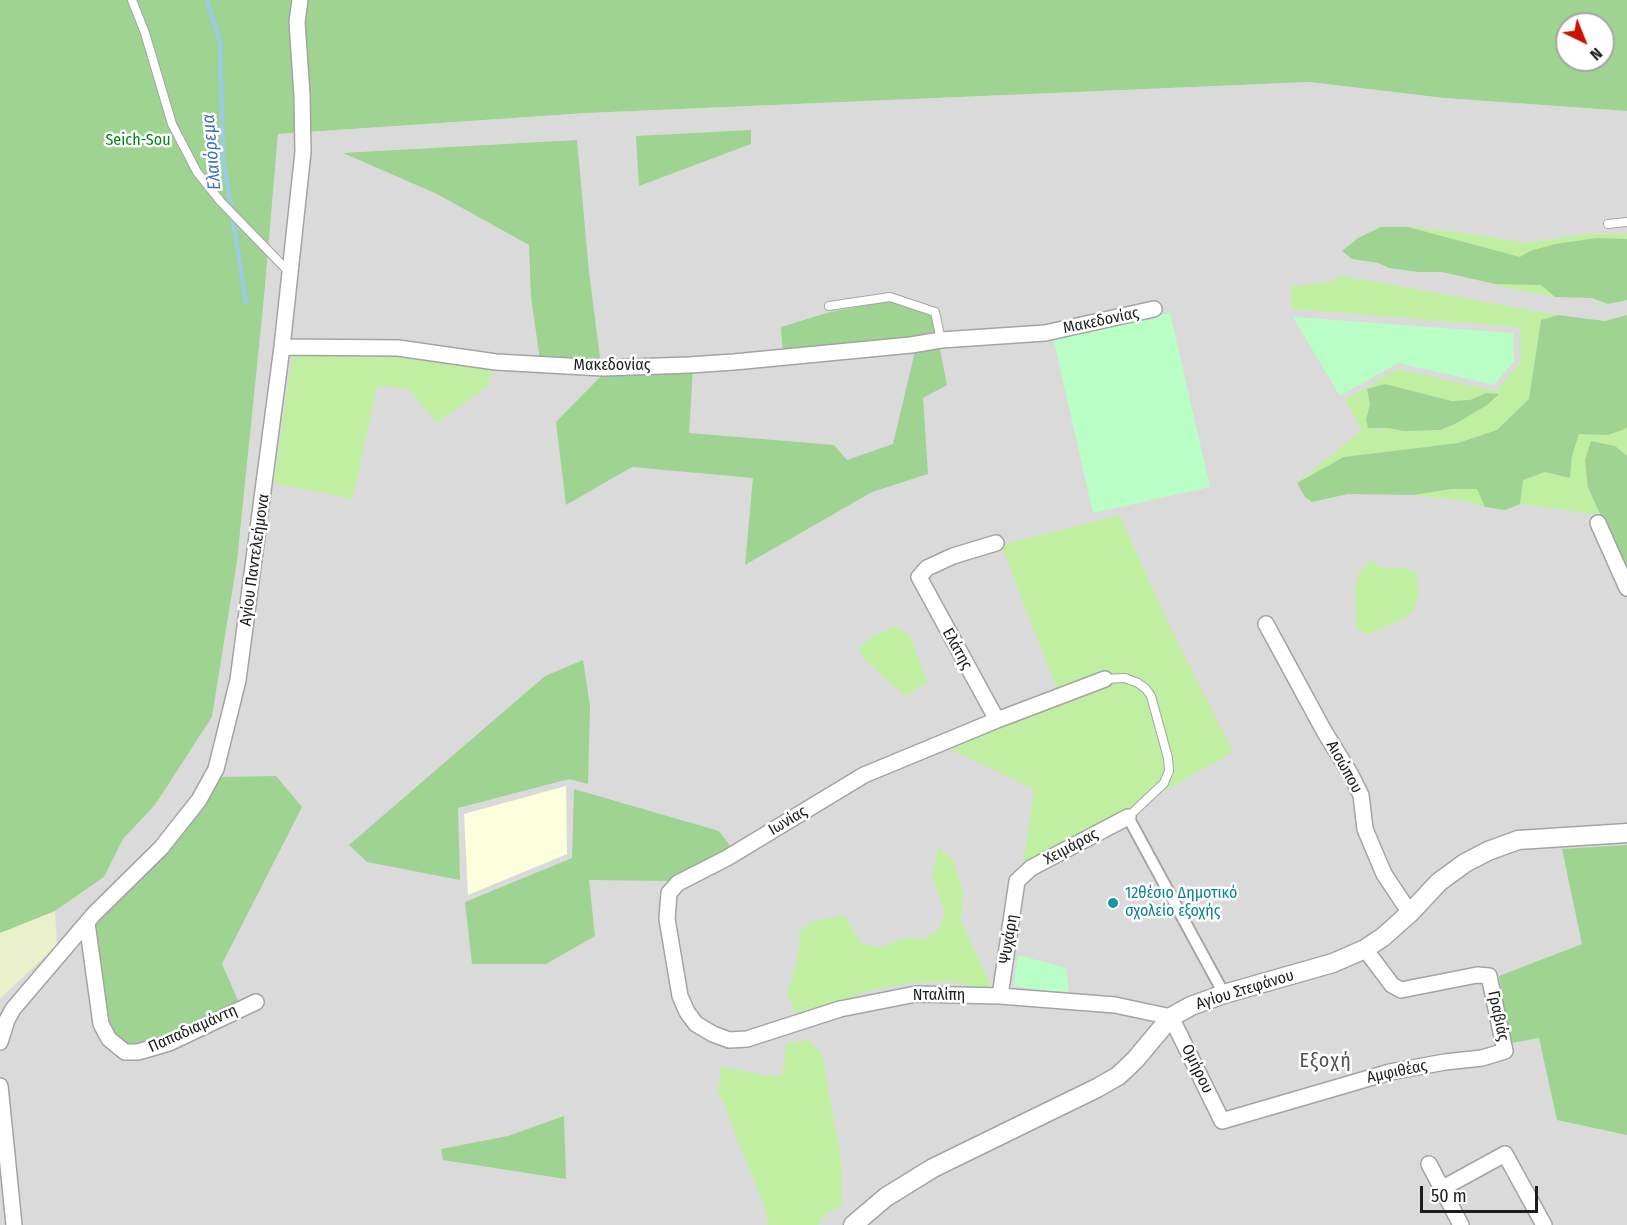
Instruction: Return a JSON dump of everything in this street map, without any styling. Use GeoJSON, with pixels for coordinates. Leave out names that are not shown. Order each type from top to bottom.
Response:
{"type":"FeatureCollection","features":[{"type":"Feature","properties":{"kind":"street","name":"Αγίου Παντελεήμονα"},"geometry":{"type":"LineString","coordinates":[[0,1042],[13,1008],[87,923],[161,848],[199,800],[216,770],[238,680],[282,347],[303,152],[297,22],[300,0]]}},
{"type":"Feature","properties":{"kind":"street","name":"Μακεδονίας"},"geometry":{"type":"LineString","coordinates":[[282,347],[398,348],[496,362],[603,368],[734,362],[941,340],[1045,333],[1154,309]]}},
{"type":"Feature","properties":{"kind":"street"},"geometry":{"type":"LineString","coordinates":[[1598,523],[1627,588]]}},
{"type":"Feature","properties":{"kind":"street","name":"Ελάτης"},"geometry":{"type":"LineString","coordinates":[[996,543],[953,556],[927,568],[919,577],[997,720]]}},
{"type":"Feature","properties":{"kind":"street","name":"Αισώπου"},"geometry":{"type":"LineString","coordinates":[[1266,624],[1361,795],[1365,830],[1384,874],[1410,913]]}},
{"type":"Feature","properties":{"kind":"street","name":"Ιωνίας"},"geometry":{"type":"LineString","coordinates":[[713,1034],[696,1024],[687,1012],[680,996],[667,919],[669,893],[684,879],[728,858],[864,775],[997,720],[1105,679]]}},
{"type":"Feature","properties":{"kind":"street"},"geometry":{"type":"LineString","coordinates":[[1128,817],[1224,994]]}},
{"type":"Feature","properties":{"kind":"street","name":"Χειμάρας"},"geometry":{"type":"LineString","coordinates":[[1017,881],[1031,868],[1128,817]]}},
{"type":"Feature","properties":{"kind":"street","name":"Αγίου Στεφάνου"},"geometry":{"type":"LineString","coordinates":[[853,1225],[886,1197],[933,1168],[1118,1076],[1135,1060],[1171,1017],[1191,1006],[1224,994],[1333,963],[1365,949],[1383,937],[1410,913],[1439,882],[1465,863],[1488,851],[1518,840],[1627,832]]}},
{"type":"Feature","properties":{"kind":"street","name":"Ψυχάρη"},"geometry":{"type":"LineString","coordinates":[[1000,996],[1017,881]]}},
{"type":"Feature","properties":{"kind":"street","name":"Παπαδιαμάντη"},"geometry":{"type":"LineString","coordinates":[[87,923],[101,1024],[109,1039],[125,1052],[138,1052],[169,1043],[256,1002]]}},
{"type":"Feature","properties":{"kind":"street","name":"Γραβιάς"},"geometry":{"type":"LineString","coordinates":[[1365,949],[1392,985],[1401,990],[1477,975],[1489,976],[1505,1051]]}},
{"type":"Feature","properties":{"kind":"street","name":"Νταλίπη"},"geometry":{"type":"LineString","coordinates":[[713,1034],[729,1040],[747,1039],[840,1009],[916,994],[1000,996],[1115,1005],[1171,1017]]}},
{"type":"Feature","properties":{"kind":"street","name":"Ομήρου"},"geometry":{"type":"LineString","coordinates":[[1171,1017],[1222,1121]]}},
{"type":"Feature","properties":{"kind":"street","name":"Αμφιθέας"},"geometry":{"type":"LineString","coordinates":[[1222,1121],[1390,1072],[1482,1058],[1505,1051]]}},
{"type":"Feature","properties":{"kind":"street"},"geometry":{"type":"LineString","coordinates":[[0,1086],[14,1225]]}},
{"type":"Feature","properties":{"kind":"street"},"geometry":{"type":"LineString","coordinates":[[1441,1189],[1506,1154],[1541,1224]]}},
{"type":"Feature","properties":{"kind":"street"},"geometry":{"type":"LineString","coordinates":[[1429,1164],[1461,1225]]}},
{"type":"Feature","properties":{"kind":"lane"},"geometry":{"type":"LineString","coordinates":[[132,0],[145,33],[172,124],[197,171],[221,202],[290,273]]}},
{"type":"Feature","properties":{"kind":"lane"},"geometry":{"type":"LineString","coordinates":[[1608,224],[1627,222]]}},
{"type":"Feature","properties":{"kind":"lane"},"geometry":{"type":"LineString","coordinates":[[829,306],[890,297],[935,312],[941,340]]}},
{"type":"Feature","properties":{"kind":"lane"},"geometry":{"type":"LineString","coordinates":[[1105,679],[1125,678],[1146,689],[1151,696],[1168,758],[1169,771],[1164,783],[1128,817]]}},
{"type":"Feature","properties":{"kind":"shaded area","name":"Εξοχή"},"geometry":{"type":"Polygon","coordinates":[[[1309,82],[1444,98],[1627,111],[1627,1225],[0,1225],[0,933],[55,911],[104,877],[123,839],[155,805],[212,717],[237,562],[278,134],[587,113],[1309,82]]]}},
{"type":"Feature","properties":{"kind":"shaded area"},"geometry":{"type":"Polygon","coordinates":[[[566,786],[567,854],[468,895],[464,814],[566,786]]]}},
{"type":"Feature","properties":{"kind":"shaded area"},"geometry":{"type":"Polygon","coordinates":[[[55,911],[57,945],[0,999],[0,933],[55,911]]]}},
{"type":"Feature","properties":{"kind":"green space","name":"Seich-Sou"},"geometry":{"type":"Polygon","coordinates":[[[0,0],[1627,0],[1627,111],[1444,98],[1309,82],[587,113],[278,134],[237,562],[212,717],[155,805],[123,839],[104,877],[55,911],[0,933],[0,0]]]}},
{"type":"Feature","properties":{"kind":"green space"},"geometry":{"type":"Polygon","coordinates":[[[751,130],[751,144],[639,186],[636,136],[751,130]]]}},
{"type":"Feature","properties":{"kind":"green space"},"geometry":{"type":"Polygon","coordinates":[[[577,140],[589,272],[601,365],[540,360],[531,297],[529,245],[437,194],[343,153],[577,140]]]}},
{"type":"Feature","properties":{"kind":"green space"},"geometry":{"type":"Polygon","coordinates":[[[1381,227],[1408,227],[1520,257],[1530,251],[1555,244],[1597,238],[1627,239],[1627,300],[1608,304],[1592,298],[1555,297],[1541,285],[1495,284],[1442,272],[1389,268],[1378,263],[1352,259],[1342,251],[1358,238],[1381,227]]]}},
{"type":"Feature","properties":{"kind":"green space"},"geometry":{"type":"Polygon","coordinates":[[[1408,227],[1526,243],[1584,234],[1627,234],[1627,239],[1597,238],[1531,251],[1520,257],[1408,227]]]}},
{"type":"Feature","properties":{"kind":"green space"},"geometry":{"type":"Polygon","coordinates":[[[1337,275],[1558,315],[1541,320],[1529,399],[1497,430],[1458,443],[1344,457],[1297,483],[1362,430],[1345,400],[1398,369],[1496,391],[1521,362],[1520,327],[1292,309],[1291,286],[1336,281],[1337,275]],[[1385,384],[1370,397],[1366,419],[1375,430],[1388,428],[1405,431],[1440,430],[1455,424],[1498,394],[1486,393],[1470,400],[1452,401],[1385,384]]]}},
{"type":"Feature","properties":{"kind":"green space"},"geometry":{"type":"Polygon","coordinates":[[[1495,284],[1541,284],[1555,297],[1509,288],[1495,284]]]}},
{"type":"Feature","properties":{"kind":"green space"},"geometry":{"type":"Polygon","coordinates":[[[889,301],[932,315],[937,337],[783,355],[781,327],[830,312],[889,301]]]}},
{"type":"Feature","properties":{"kind":"green space"},"geometry":{"type":"Polygon","coordinates":[[[1170,313],[1210,487],[1093,513],[1053,337],[1170,313]]]}},
{"type":"Feature","properties":{"kind":"green space"},"geometry":{"type":"Polygon","coordinates":[[[1558,315],[1605,321],[1627,315],[1627,427],[1607,435],[1579,434],[1572,456],[1570,478],[1545,472],[1523,480],[1520,504],[1505,510],[1485,507],[1477,489],[1452,489],[1413,495],[1348,494],[1312,502],[1305,497],[1297,483],[1344,457],[1458,443],[1497,430],[1529,399],[1541,320],[1558,315]]]}},
{"type":"Feature","properties":{"kind":"green space"},"geometry":{"type":"Polygon","coordinates":[[[1293,317],[1513,333],[1514,361],[1494,385],[1398,363],[1340,396],[1293,317]]]}},
{"type":"Feature","properties":{"kind":"green space"},"geometry":{"type":"Polygon","coordinates":[[[939,344],[947,385],[923,398],[928,474],[872,492],[745,565],[753,478],[632,467],[566,505],[556,422],[606,371],[693,368],[689,433],[834,445],[847,460],[893,444],[916,347],[939,344]]]}},
{"type":"Feature","properties":{"kind":"green space"},"geometry":{"type":"Polygon","coordinates":[[[292,354],[427,356],[492,367],[488,386],[437,423],[409,389],[377,386],[353,499],[274,483],[292,354]]]}},
{"type":"Feature","properties":{"kind":"green space"},"geometry":{"type":"Polygon","coordinates":[[[1385,384],[1452,401],[1470,400],[1486,393],[1499,394],[1487,405],[1440,430],[1405,431],[1368,428],[1366,419],[1370,405],[1367,389],[1385,384]]]}},
{"type":"Feature","properties":{"kind":"green space"},"geometry":{"type":"Polygon","coordinates":[[[1627,427],[1627,456],[1614,446],[1591,442],[1585,460],[1588,488],[1600,515],[1520,504],[1523,480],[1545,472],[1570,477],[1572,456],[1579,434],[1607,435],[1627,427]]]}},
{"type":"Feature","properties":{"kind":"green space"},"geometry":{"type":"Polygon","coordinates":[[[1591,441],[1615,446],[1627,456],[1627,571],[1588,488],[1585,460],[1591,441]]]}},
{"type":"Feature","properties":{"kind":"green space"},"geometry":{"type":"Polygon","coordinates":[[[1452,489],[1478,489],[1485,507],[1465,501],[1413,495],[1452,489]]]}},
{"type":"Feature","properties":{"kind":"green space"},"geometry":{"type":"Polygon","coordinates":[[[1119,515],[1176,639],[1233,752],[1022,871],[1034,789],[950,749],[950,745],[1062,702],[1001,545],[1119,515]]]}},
{"type":"Feature","properties":{"kind":"green space"},"geometry":{"type":"Polygon","coordinates":[[[1372,560],[1381,568],[1403,568],[1417,572],[1419,592],[1414,610],[1403,619],[1368,635],[1357,628],[1355,588],[1359,572],[1372,560]]]}},
{"type":"Feature","properties":{"kind":"green space"},"geometry":{"type":"Polygon","coordinates":[[[895,626],[910,636],[927,682],[905,696],[864,659],[859,647],[880,632],[895,626]]]}},
{"type":"Feature","properties":{"kind":"green space"},"geometry":{"type":"Polygon","coordinates":[[[583,660],[590,706],[588,784],[569,779],[458,808],[460,880],[367,862],[349,845],[545,676],[583,660]]]}},
{"type":"Feature","properties":{"kind":"green space"},"geometry":{"type":"Polygon","coordinates":[[[276,776],[302,807],[222,964],[240,1005],[171,1038],[135,1047],[122,1042],[109,1026],[95,926],[151,867],[218,777],[276,776]]]}},
{"type":"Feature","properties":{"kind":"green space"},"geometry":{"type":"Polygon","coordinates":[[[574,789],[719,831],[731,847],[675,881],[589,880],[595,936],[546,964],[472,964],[465,902],[572,858],[574,789]]]}},
{"type":"Feature","properties":{"kind":"green space"},"geometry":{"type":"Polygon","coordinates":[[[1627,845],[1627,1135],[1557,1120],[1539,1038],[1511,1043],[1499,976],[1582,944],[1562,849],[1627,845]]]}},
{"type":"Feature","properties":{"kind":"green space"},"geometry":{"type":"Polygon","coordinates":[[[938,847],[953,860],[963,891],[961,921],[991,985],[978,988],[951,981],[909,983],[864,992],[842,1001],[795,1012],[787,995],[799,952],[799,932],[813,921],[844,915],[861,944],[881,947],[905,938],[924,939],[940,928],[945,912],[932,876],[938,847]]]}},
{"type":"Feature","properties":{"kind":"green space"},"geometry":{"type":"Polygon","coordinates":[[[1018,955],[1066,968],[1069,994],[1014,986],[1018,955]]]}},
{"type":"Feature","properties":{"kind":"green space"},"geometry":{"type":"Polygon","coordinates":[[[809,1040],[822,1054],[839,1147],[842,1206],[825,1214],[818,1225],[768,1225],[764,1205],[727,1110],[718,1093],[721,1066],[762,1075],[782,1076],[786,1044],[809,1040]]]}},
{"type":"Feature","properties":{"kind":"green space"},"geometry":{"type":"Polygon","coordinates":[[[564,1116],[566,1179],[443,1160],[441,1149],[508,1136],[564,1116]]]}},
{"type":"Feature","properties":{"kind":"waterway","name":"Ελαιόρεμα"},"geometry":{"type":"LineString","coordinates":[[207,0],[220,42],[223,158],[246,302]]}},
{"type":"Feature","properties":{"kind":"place","name":"12θέσιο Δημοτικό σχολείο εξοχής"},"geometry":{"type":"Point","coordinates":[1113,903]}},
{"type":"Feature","properties":{"kind":"district","name":"Εξοχή"},"geometry":{"type":"Point","coordinates":[1326,1061]}}]}
